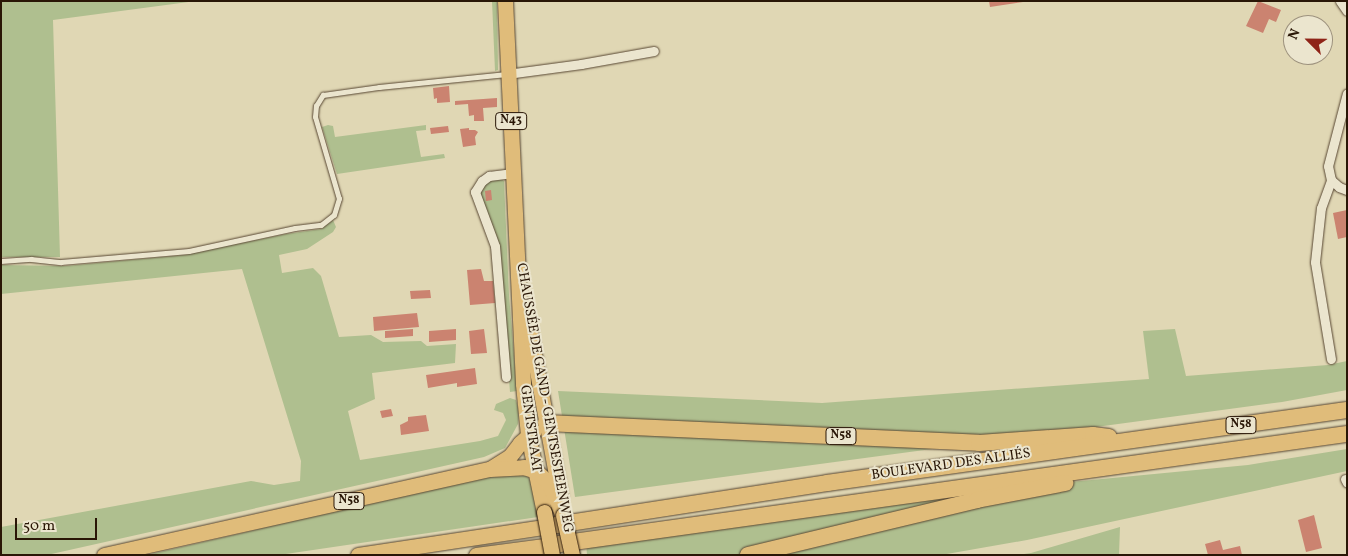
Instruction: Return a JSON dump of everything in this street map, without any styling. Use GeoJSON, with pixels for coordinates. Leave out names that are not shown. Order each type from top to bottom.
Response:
{"type":"FeatureCollection","features":[{"type":"Feature","properties":{"kind":"highway","name":"BOULEVARD DES ALLIÉS"},"geometry":{"type":"LineString","coordinates":[[560,520],[1347,410]]}},
{"type":"Feature","properties":{"kind":"highway","name":"N58"},"geometry":{"type":"LineString","coordinates":[[546,423],[979,443],[1093,435],[1136,440]]}},
{"type":"Feature","properties":{"kind":"highway","name":"BOULEVARD DES ALLIÉS"},"geometry":{"type":"LineString","coordinates":[[561,551],[1122,465],[1347,434]]}},
{"type":"Feature","properties":{"kind":"highway","name":"N58"},"geometry":{"type":"LineString","coordinates":[[748,555],[976,500],[1058,485],[1122,465]]}},
{"type":"Feature","properties":{"kind":"main road","name":"N43"},"geometry":{"type":"LineString","coordinates":[[505,1],[507,74],[517,241]]}},
{"type":"Feature","properties":{"kind":"main road","name":"CHAUSSÉE DE GAND - GENTSESTEENWEG"},"geometry":{"type":"LineString","coordinates":[[517,241],[546,423],[545,479],[560,520],[561,551]]}},
{"type":"Feature","properties":{"kind":"main road","name":"GENTSTRAAT"},"geometry":{"type":"LineString","coordinates":[[517,241],[523,384],[528,435],[545,479],[561,551]]}},
{"type":"Feature","properties":{"kind":"main road","name":"N58"},"geometry":{"type":"LineString","coordinates":[[104,555],[490,469],[510,456],[528,435],[546,423]]}},
{"type":"Feature","properties":{"kind":"main road"},"geometry":{"type":"LineString","coordinates":[[490,469],[524,467],[545,479]]}},
{"type":"Feature","properties":{"kind":"main road","name":"N58"},"geometry":{"type":"LineString","coordinates":[[358,555],[560,520]]}},
{"type":"Feature","properties":{"kind":"main road","name":"N58"},"geometry":{"type":"LineString","coordinates":[[476,555],[561,551]]}},
{"type":"Feature","properties":{"kind":"street"},"geometry":{"type":"LineString","coordinates":[[1340,1],[1347,10]]}},
{"type":"Feature","properties":{"kind":"street"},"geometry":{"type":"LineString","coordinates":[[507,74],[581,64],[654,50]]}},
{"type":"Feature","properties":{"kind":"street"},"geometry":{"type":"LineString","coordinates":[[1331,359],[1315,262],[1321,208],[1331,180],[1328,166],[1347,93]]}},
{"type":"Feature","properties":{"kind":"street","name":"GENTSTRAAT"},"geometry":{"type":"LineString","coordinates":[[506,376],[494,246],[475,192],[482,180],[489,176],[513,173]]}},
{"type":"Feature","properties":{"kind":"street"},"geometry":{"type":"LineString","coordinates":[[1331,180],[1347,190]]}},
{"type":"Feature","properties":{"kind":"lane"},"geometry":{"type":"LineString","coordinates":[[1,261],[31,259],[61,262],[189,251],[294,228],[320,225],[334,215],[339,199],[315,118],[316,106],[322,96],[398,85],[507,74]]}},
{"type":"Feature","properties":{"kind":"green space"},"geometry":{"type":"Polygon","coordinates":[[[1,1],[196,1],[53,20],[60,257],[1,257],[1,1]]]}},
{"type":"Feature","properties":{"kind":"green space"},"geometry":{"type":"Polygon","coordinates":[[[492,1],[497,1],[498,70],[495,71],[492,1]]]}},
{"type":"Feature","properties":{"kind":"green space"},"geometry":{"type":"Polygon","coordinates":[[[426,125],[426,130],[416,131],[421,157],[444,154],[445,158],[337,174],[322,127],[333,126],[335,137],[426,125]]]}},
{"type":"Feature","properties":{"kind":"green space"},"geometry":{"type":"Polygon","coordinates":[[[500,178],[504,181],[509,295],[517,391],[510,392],[497,237],[479,193],[486,181],[500,178]]]}},
{"type":"Feature","properties":{"kind":"green space"},"geometry":{"type":"Polygon","coordinates":[[[333,220],[336,227],[333,232],[307,249],[279,255],[282,273],[313,268],[321,276],[339,337],[371,335],[383,342],[421,341],[427,346],[456,344],[455,363],[372,373],[375,399],[348,411],[360,460],[480,441],[498,436],[506,420],[503,413],[494,410],[496,404],[510,398],[516,400],[519,411],[518,424],[505,448],[484,457],[47,555],[1,555],[1,527],[251,481],[274,485],[300,481],[301,461],[242,269],[1,294],[1,265],[65,266],[183,255],[286,234],[321,229],[333,220]]]}},
{"type":"Feature","properties":{"kind":"green space"},"geometry":{"type":"Polygon","coordinates":[[[1175,329],[1186,376],[1328,365],[1347,361],[1347,390],[1282,402],[575,497],[558,391],[822,403],[1149,379],[1143,331],[1175,329]]]}},
{"type":"Feature","properties":{"kind":"green space"},"geometry":{"type":"Polygon","coordinates":[[[1347,449],[1347,471],[1027,540],[941,555],[587,555],[586,541],[832,505],[1248,465],[1347,449]]]}},
{"type":"Feature","properties":{"kind":"green space"},"geometry":{"type":"Polygon","coordinates":[[[524,473],[531,481],[538,517],[279,555],[147,555],[495,474],[524,473]]]}},
{"type":"Feature","properties":{"kind":"green space"},"geometry":{"type":"Polygon","coordinates":[[[1120,527],[1119,555],[1017,555],[1031,553],[1120,527]]]}},
{"type":"Feature","properties":{"kind":"building"},"geometry":{"type":"Polygon","coordinates":[[[989,1],[1023,1],[1023,2],[990,7],[989,1]]]}},
{"type":"Feature","properties":{"kind":"building"},"geometry":{"type":"Polygon","coordinates":[[[1258,1],[1281,10],[1276,22],[1269,19],[1263,33],[1246,26],[1258,1]]]}},
{"type":"Feature","properties":{"kind":"building"},"geometry":{"type":"Polygon","coordinates":[[[449,86],[450,102],[437,103],[437,98],[434,99],[433,88],[449,86]]]}},
{"type":"Feature","properties":{"kind":"building"},"geometry":{"type":"Polygon","coordinates":[[[497,98],[497,107],[483,108],[484,121],[474,121],[474,115],[469,116],[468,104],[455,105],[455,101],[497,98]]]}},
{"type":"Feature","properties":{"kind":"building"},"geometry":{"type":"Polygon","coordinates":[[[448,126],[449,132],[431,134],[430,128],[448,126]]]}},
{"type":"Feature","properties":{"kind":"building"},"geometry":{"type":"Polygon","coordinates":[[[469,128],[469,130],[478,132],[475,137],[476,145],[463,147],[460,129],[469,128]]]}},
{"type":"Feature","properties":{"kind":"building"},"geometry":{"type":"Polygon","coordinates":[[[491,190],[492,200],[486,201],[485,191],[491,190]]]}},
{"type":"Feature","properties":{"kind":"building"},"geometry":{"type":"Polygon","coordinates":[[[1347,210],[1347,237],[1338,239],[1333,213],[1347,210]]]}},
{"type":"Feature","properties":{"kind":"building"},"geometry":{"type":"Polygon","coordinates":[[[481,269],[484,281],[493,281],[495,303],[470,305],[467,270],[481,269]]]}},
{"type":"Feature","properties":{"kind":"building"},"geometry":{"type":"Polygon","coordinates":[[[430,290],[431,298],[411,299],[410,291],[430,290]]]}},
{"type":"Feature","properties":{"kind":"building"},"geometry":{"type":"Polygon","coordinates":[[[417,313],[419,327],[374,331],[373,317],[417,313]]]}},
{"type":"Feature","properties":{"kind":"building"},"geometry":{"type":"Polygon","coordinates":[[[413,329],[413,336],[385,338],[385,331],[413,329]]]}},
{"type":"Feature","properties":{"kind":"building"},"geometry":{"type":"Polygon","coordinates":[[[456,329],[456,340],[429,342],[429,331],[456,329]]]}},
{"type":"Feature","properties":{"kind":"building"},"geometry":{"type":"Polygon","coordinates":[[[484,329],[487,353],[471,354],[469,331],[484,329]]]}},
{"type":"Feature","properties":{"kind":"building"},"geometry":{"type":"Polygon","coordinates":[[[475,368],[477,384],[457,387],[457,383],[428,388],[426,375],[475,368]]]}},
{"type":"Feature","properties":{"kind":"building"},"geometry":{"type":"Polygon","coordinates":[[[391,409],[393,416],[382,418],[380,411],[391,409]]]}},
{"type":"Feature","properties":{"kind":"building"},"geometry":{"type":"Polygon","coordinates":[[[426,415],[429,431],[401,435],[400,425],[408,421],[408,417],[426,415]]]}},
{"type":"Feature","properties":{"kind":"building"},"geometry":{"type":"Polygon","coordinates":[[[1314,515],[1322,548],[1306,552],[1298,520],[1314,515]]]}},
{"type":"Feature","properties":{"kind":"building"},"geometry":{"type":"Polygon","coordinates":[[[1220,540],[1223,550],[1240,546],[1242,555],[1208,555],[1205,544],[1220,540]]]}}]}
